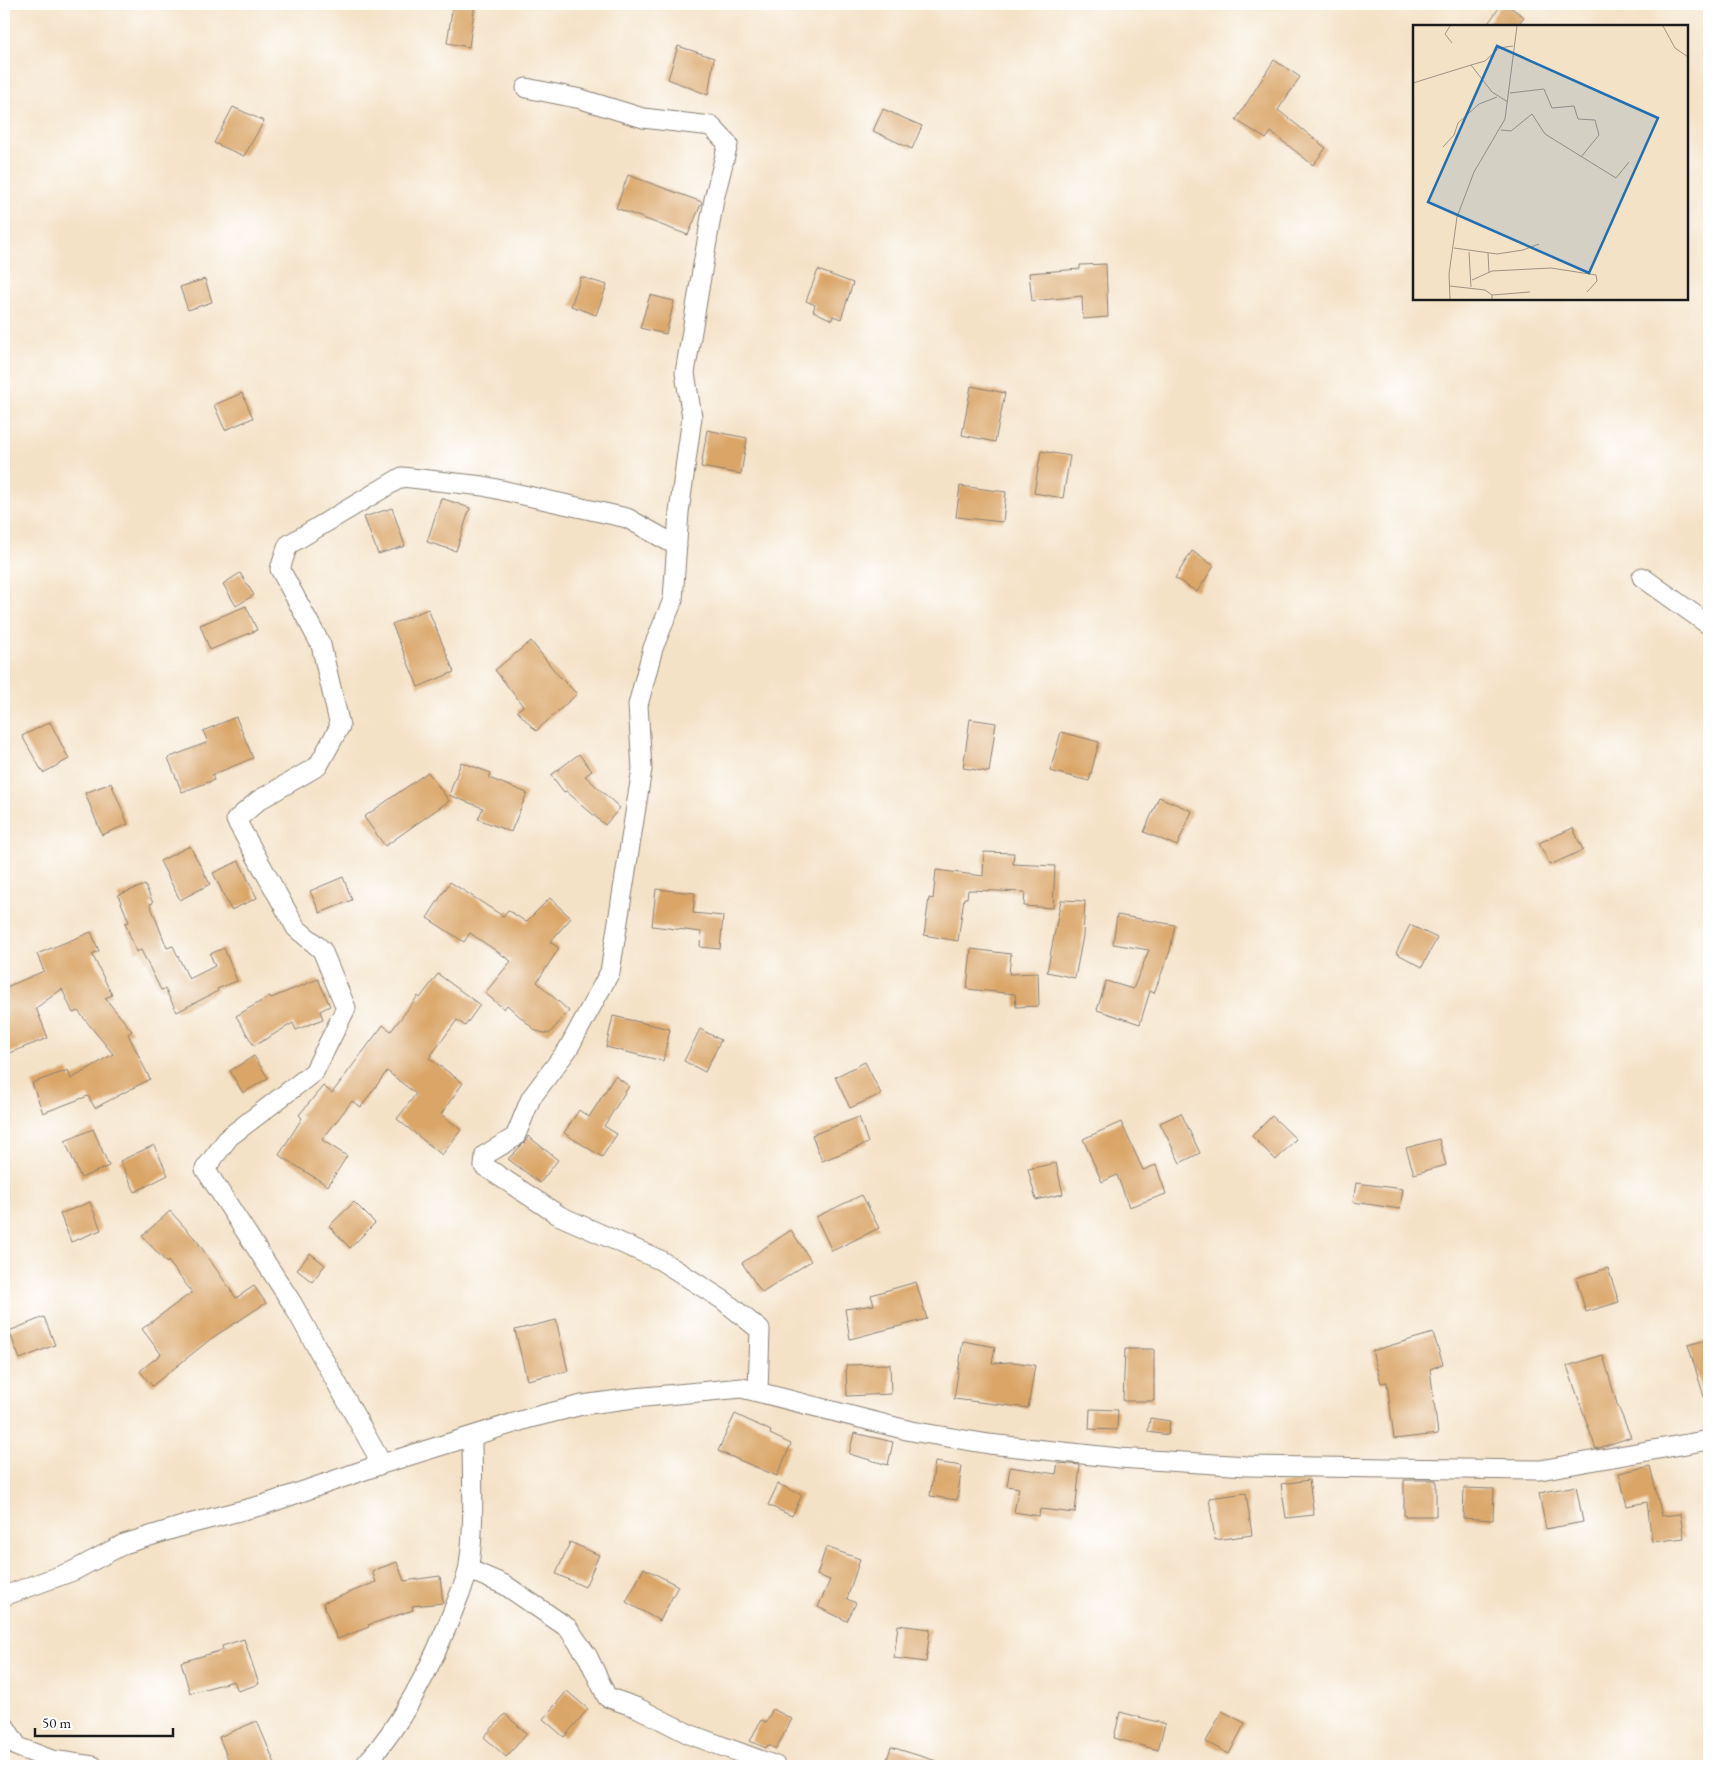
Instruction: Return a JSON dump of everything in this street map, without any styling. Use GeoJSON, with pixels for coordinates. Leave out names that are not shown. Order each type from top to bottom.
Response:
{"type":"FeatureCollection","features":[{"type":"Feature","properties":{"kind":"street"},"geometry":{"type":"LineString","coordinates":[[526,88],[581,99],[643,118],[712,126],[728,144],[714,199],[685,373],[692,417],[677,546],[673,600],[653,648],[638,704],[642,769],[610,972],[568,1049],[531,1098],[515,1137],[485,1155],[484,1166],[560,1216],[660,1260],[722,1300],[760,1330],[758,1391]]}},
{"type":"Feature","properties":{"kind":"street"},"geometry":{"type":"LineString","coordinates":[[382,1464],[296,1311],[205,1169],[229,1137],[314,1072],[346,1008],[322,950],[296,928],[236,820],[259,800],[318,766],[340,726],[321,645],[280,568],[288,546],[402,477],[482,486],[627,518],[677,546]]}},
{"type":"Feature","properties":{"kind":"street"},"geometry":{"type":"LineString","coordinates":[[1642,577],[1709,625]]}},
{"type":"Feature","properties":{"kind":"street"},"geometry":{"type":"LineString","coordinates":[[4,1596],[72,1571],[124,1544],[189,1524],[263,1505],[382,1464],[472,1436],[582,1405],[742,1388],[911,1430],[989,1444],[1118,1458],[1247,1466],[1540,1470],[1709,1440]]}},
{"type":"Feature","properties":{"kind":"street"},"geometry":{"type":"LineString","coordinates":[[364,1766],[382,1747],[401,1717],[428,1667],[445,1632],[469,1567],[472,1436]]}},
{"type":"Feature","properties":{"kind":"street"},"geometry":{"type":"LineString","coordinates":[[469,1567],[477,1573],[505,1585],[568,1628],[588,1657],[607,1697],[638,1708],[688,1734],[776,1766]]}},
{"type":"Feature","properties":{"kind":"street"},"geometry":{"type":"LineString","coordinates":[[4,1725],[18,1747],[52,1760],[93,1766]]}},
{"type":"Feature","properties":{"kind":"building"},"geometry":{"type":"Polygon","coordinates":[[[453,4],[475,4],[469,47],[447,43],[453,4]]]}},
{"type":"Feature","properties":{"kind":"building"},"geometry":{"type":"Polygon","coordinates":[[[1502,4],[1506,4],[1524,17],[1518,25],[1487,25],[1502,4]]]}},
{"type":"Feature","properties":{"kind":"building"},"geometry":{"type":"Polygon","coordinates":[[[678,46],[714,58],[708,95],[668,79],[678,46]]]}},
{"type":"Feature","properties":{"kind":"building"},"geometry":{"type":"Polygon","coordinates":[[[1274,60],[1300,77],[1278,110],[1326,148],[1313,165],[1271,132],[1266,139],[1236,120],[1274,60]]]}},
{"type":"Feature","properties":{"kind":"building"},"geometry":{"type":"Polygon","coordinates":[[[233,107],[264,121],[244,156],[214,143],[233,107]]]}},
{"type":"Feature","properties":{"kind":"building"},"geometry":{"type":"Polygon","coordinates":[[[883,109],[922,126],[912,149],[873,131],[883,109]]]}},
{"type":"Feature","properties":{"kind":"building"},"geometry":{"type":"Polygon","coordinates":[[[628,175],[702,202],[688,235],[616,208],[628,175]]]}},
{"type":"Feature","properties":{"kind":"building"},"geometry":{"type":"Polygon","coordinates":[[[1106,264],[1108,317],[1083,319],[1082,296],[1032,301],[1029,273],[1080,269],[1080,265],[1106,264]]]}},
{"type":"Feature","properties":{"kind":"building"},"geometry":{"type":"Polygon","coordinates":[[[818,270],[853,283],[841,319],[833,316],[832,320],[813,311],[815,305],[806,301],[818,270]]]}},
{"type":"Feature","properties":{"kind":"building"},"geometry":{"type":"Polygon","coordinates":[[[581,277],[607,285],[596,315],[571,306],[581,277]]]}},
{"type":"Feature","properties":{"kind":"building"},"geometry":{"type":"Polygon","coordinates":[[[205,279],[212,302],[188,310],[180,287],[205,279]]]}},
{"type":"Feature","properties":{"kind":"building"},"geometry":{"type":"Polygon","coordinates":[[[650,295],[674,301],[666,334],[640,328],[650,295]]]}},
{"type":"Feature","properties":{"kind":"building"},"geometry":{"type":"Polygon","coordinates":[[[971,386],[1005,393],[995,442],[962,435],[971,386]]]}},
{"type":"Feature","properties":{"kind":"building"},"geometry":{"type":"Polygon","coordinates":[[[242,393],[253,418],[225,430],[214,405],[242,393]]]}},
{"type":"Feature","properties":{"kind":"building"},"geometry":{"type":"Polygon","coordinates":[[[707,430],[747,438],[741,474],[701,467],[707,430]]]}},
{"type":"Feature","properties":{"kind":"building"},"geometry":{"type":"Polygon","coordinates":[[[1041,451],[1070,456],[1063,498],[1034,493],[1041,451]]]}},
{"type":"Feature","properties":{"kind":"building"},"geometry":{"type":"Polygon","coordinates":[[[960,486],[1006,492],[1003,522],[956,517],[960,486]]]}},
{"type":"Feature","properties":{"kind":"building"},"geometry":{"type":"Polygon","coordinates":[[[441,498],[470,508],[456,551],[427,542],[441,498]]]}},
{"type":"Feature","properties":{"kind":"building"},"geometry":{"type":"Polygon","coordinates":[[[392,508],[405,546],[378,554],[364,517],[392,508]]]}},
{"type":"Feature","properties":{"kind":"building"},"geometry":{"type":"Polygon","coordinates":[[[1192,551],[1214,566],[1197,592],[1175,578],[1192,551]]]}},
{"type":"Feature","properties":{"kind":"building"},"geometry":{"type":"Polygon","coordinates":[[[240,573],[254,595],[236,606],[223,584],[240,573]]]}},
{"type":"Feature","properties":{"kind":"building"},"geometry":{"type":"Polygon","coordinates":[[[246,606],[257,630],[210,650],[200,625],[246,606]]]}},
{"type":"Feature","properties":{"kind":"building"},"geometry":{"type":"Polygon","coordinates":[[[428,609],[454,672],[418,687],[392,624],[428,609]]]}},
{"type":"Feature","properties":{"kind":"building"},"geometry":{"type":"Polygon","coordinates":[[[531,641],[557,674],[577,694],[536,731],[517,711],[523,706],[495,670],[531,641]]]}},
{"type":"Feature","properties":{"kind":"building"},"geometry":{"type":"Polygon","coordinates":[[[236,717],[253,758],[212,775],[214,780],[182,792],[168,758],[208,742],[203,731],[236,717]]]}},
{"type":"Feature","properties":{"kind":"building"},"geometry":{"type":"Polygon","coordinates":[[[970,719],[996,723],[989,772],[963,768],[970,719]]]}},
{"type":"Feature","properties":{"kind":"building"},"geometry":{"type":"Polygon","coordinates":[[[50,722],[69,759],[43,773],[22,736],[50,722]]]}},
{"type":"Feature","properties":{"kind":"building"},"geometry":{"type":"Polygon","coordinates":[[[1061,732],[1099,742],[1089,781],[1050,771],[1061,732]]]}},
{"type":"Feature","properties":{"kind":"building"},"geometry":{"type":"Polygon","coordinates":[[[579,754],[592,771],[585,776],[620,808],[605,825],[566,791],[564,792],[551,775],[579,754]]]}},
{"type":"Feature","properties":{"kind":"building"},"geometry":{"type":"Polygon","coordinates":[[[461,762],[491,773],[489,778],[527,793],[511,832],[478,819],[483,808],[449,795],[461,762]]]}},
{"type":"Feature","properties":{"kind":"building"},"geometry":{"type":"Polygon","coordinates":[[[428,772],[449,801],[385,846],[364,817],[428,772]]]}},
{"type":"Feature","properties":{"kind":"building"},"geometry":{"type":"Polygon","coordinates":[[[111,783],[128,824],[102,835],[85,793],[111,783]]]}},
{"type":"Feature","properties":{"kind":"building"},"geometry":{"type":"Polygon","coordinates":[[[1159,797],[1192,811],[1177,846],[1144,832],[1159,797]]]}},
{"type":"Feature","properties":{"kind":"building"},"geometry":{"type":"Polygon","coordinates":[[[1573,828],[1583,850],[1550,865],[1539,843],[1573,828]]]}},
{"type":"Feature","properties":{"kind":"building"},"geometry":{"type":"Polygon","coordinates":[[[190,846],[210,884],[180,900],[160,861],[190,846]]]}},
{"type":"Feature","properties":{"kind":"building"},"geometry":{"type":"Polygon","coordinates":[[[984,852],[1014,853],[1013,864],[1055,866],[1053,908],[1024,906],[1025,892],[968,890],[967,898],[964,898],[958,941],[924,935],[929,898],[933,899],[936,870],[983,876],[984,852]]]}},
{"type":"Feature","properties":{"kind":"building"},"geometry":{"type":"Polygon","coordinates":[[[239,861],[257,898],[231,910],[213,873],[239,861]]]}},
{"type":"Feature","properties":{"kind":"building"},"geometry":{"type":"Polygon","coordinates":[[[343,877],[352,900],[320,913],[310,891],[343,877]]]}},
{"type":"Feature","properties":{"kind":"building"},"geometry":{"type":"Polygon","coordinates":[[[450,882],[503,916],[508,910],[526,922],[550,898],[571,918],[550,942],[559,948],[537,982],[569,1011],[549,1034],[536,1031],[507,1005],[504,1009],[485,993],[511,961],[470,933],[464,942],[427,918],[450,882]]]}},
{"type":"Feature","properties":{"kind":"building"},"geometry":{"type":"Polygon","coordinates":[[[145,885],[153,903],[150,904],[167,948],[173,946],[189,979],[215,966],[210,954],[224,948],[237,981],[217,989],[218,991],[177,1012],[165,989],[161,990],[141,950],[136,952],[125,923],[129,922],[118,895],[145,885]]]}},
{"type":"Feature","properties":{"kind":"building"},"geometry":{"type":"Polygon","coordinates":[[[656,889],[695,893],[693,913],[723,916],[720,949],[700,947],[701,932],[652,926],[656,889]]]}},
{"type":"Feature","properties":{"kind":"building"},"geometry":{"type":"Polygon","coordinates":[[[1061,900],[1085,901],[1083,936],[1075,978],[1047,972],[1061,900]]]}},
{"type":"Feature","properties":{"kind":"building"},"geometry":{"type":"Polygon","coordinates":[[[1117,915],[1175,925],[1170,951],[1154,993],[1150,991],[1140,1024],[1097,1010],[1106,981],[1133,989],[1149,950],[1113,944],[1117,915]]]}},
{"type":"Feature","properties":{"kind":"building"},"geometry":{"type":"Polygon","coordinates":[[[1410,925],[1437,938],[1422,967],[1396,953],[1410,925]]]}},
{"type":"Feature","properties":{"kind":"building"},"geometry":{"type":"Polygon","coordinates":[[[91,932],[99,951],[92,954],[112,995],[105,998],[132,1031],[128,1034],[150,1079],[95,1108],[88,1096],[43,1113],[32,1083],[68,1070],[71,1079],[113,1054],[78,1011],[73,1013],[62,989],[36,1008],[48,1038],[4,1055],[4,988],[44,971],[37,954],[91,932]]]}},
{"type":"Feature","properties":{"kind":"building"},"geometry":{"type":"Polygon","coordinates":[[[971,949],[1011,954],[1009,974],[1038,973],[1039,1006],[1016,1007],[1015,994],[967,989],[971,949]]]}},
{"type":"Feature","properties":{"kind":"building"},"geometry":{"type":"Polygon","coordinates":[[[438,974],[480,1005],[465,1026],[457,1020],[429,1058],[463,1083],[441,1114],[461,1130],[442,1155],[397,1119],[416,1094],[387,1071],[361,1107],[352,1101],[322,1140],[347,1156],[328,1186],[279,1155],[302,1118],[299,1115],[323,1086],[332,1093],[383,1025],[391,1031],[438,974]]]}},
{"type":"Feature","properties":{"kind":"building"},"geometry":{"type":"Polygon","coordinates":[[[318,979],[330,1006],[320,1011],[323,1019],[296,1030],[293,1023],[254,1046],[236,1016],[270,996],[271,998],[318,979]]]}},
{"type":"Feature","properties":{"kind":"building"},"geometry":{"type":"Polygon","coordinates":[[[613,1016],[670,1029],[663,1061],[606,1047],[613,1016]]]}},
{"type":"Feature","properties":{"kind":"building"},"geometry":{"type":"Polygon","coordinates":[[[700,1029],[721,1040],[705,1072],[684,1061],[700,1029]]]}},
{"type":"Feature","properties":{"kind":"building"},"geometry":{"type":"Polygon","coordinates":[[[254,1056],[268,1078],[243,1093],[230,1071],[254,1056]]]}},
{"type":"Feature","properties":{"kind":"building"},"geometry":{"type":"Polygon","coordinates":[[[865,1062],[881,1094],[850,1108],[835,1077],[865,1062]]]}},
{"type":"Feature","properties":{"kind":"building"},"geometry":{"type":"Polygon","coordinates":[[[615,1076],[629,1086],[604,1126],[617,1134],[602,1157],[564,1133],[579,1110],[589,1117],[615,1076]]]}},
{"type":"Feature","properties":{"kind":"building"},"geometry":{"type":"Polygon","coordinates":[[[1181,1113],[1200,1153],[1180,1163],[1160,1123],[1181,1113]]]}},
{"type":"Feature","properties":{"kind":"building"},"geometry":{"type":"Polygon","coordinates":[[[1272,1116],[1296,1139],[1276,1160],[1252,1136],[1272,1116]]]}},
{"type":"Feature","properties":{"kind":"building"},"geometry":{"type":"Polygon","coordinates":[[[859,1117],[868,1143],[822,1161],[812,1135],[859,1117]]]}},
{"type":"Feature","properties":{"kind":"building"},"geometry":{"type":"Polygon","coordinates":[[[1121,1122],[1143,1170],[1156,1165],[1166,1194],[1129,1207],[1117,1175],[1102,1182],[1083,1139],[1121,1122]]]}},
{"type":"Feature","properties":{"kind":"building"},"geometry":{"type":"Polygon","coordinates":[[[93,1129],[109,1166],[81,1178],[65,1141],[93,1129]]]}},
{"type":"Feature","properties":{"kind":"building"},"geometry":{"type":"Polygon","coordinates":[[[528,1136],[558,1160],[540,1183],[508,1159],[525,1142],[528,1136]]]}},
{"type":"Feature","properties":{"kind":"building"},"geometry":{"type":"Polygon","coordinates":[[[1439,1139],[1446,1165],[1414,1174],[1406,1148],[1439,1139]]]}},
{"type":"Feature","properties":{"kind":"building"},"geometry":{"type":"Polygon","coordinates":[[[154,1145],[168,1175],[135,1192],[120,1161],[154,1145]]]}},
{"type":"Feature","properties":{"kind":"building"},"geometry":{"type":"Polygon","coordinates":[[[1056,1163],[1063,1194],[1036,1200],[1028,1169],[1056,1163]]]}},
{"type":"Feature","properties":{"kind":"building"},"geometry":{"type":"Polygon","coordinates":[[[1356,1183],[1403,1189],[1400,1209],[1353,1202],[1356,1183]]]}},
{"type":"Feature","properties":{"kind":"building"},"geometry":{"type":"Polygon","coordinates":[[[862,1195],[879,1228],[832,1251],[816,1217],[862,1195]]]}},
{"type":"Feature","properties":{"kind":"building"},"geometry":{"type":"Polygon","coordinates":[[[90,1202],[101,1230],[71,1242],[60,1214],[90,1202]]]}},
{"type":"Feature","properties":{"kind":"building"},"geometry":{"type":"Polygon","coordinates":[[[354,1202],[375,1223],[350,1248],[329,1226],[354,1202]]]}},
{"type":"Feature","properties":{"kind":"building"},"geometry":{"type":"Polygon","coordinates":[[[170,1211],[197,1241],[236,1298],[254,1286],[266,1303],[212,1338],[152,1386],[140,1371],[161,1354],[142,1329],[192,1292],[168,1261],[167,1263],[142,1236],[170,1211]]]}},
{"type":"Feature","properties":{"kind":"building"},"geometry":{"type":"Polygon","coordinates":[[[791,1230],[811,1261],[762,1293],[742,1263],[791,1230]]]}},
{"type":"Feature","properties":{"kind":"building"},"geometry":{"type":"Polygon","coordinates":[[[310,1253],[325,1265],[312,1282],[297,1270],[310,1253]]]}},
{"type":"Feature","properties":{"kind":"building"},"geometry":{"type":"Polygon","coordinates":[[[1608,1268],[1619,1302],[1586,1312],[1576,1278],[1608,1268]]]}},
{"type":"Feature","properties":{"kind":"building"},"geometry":{"type":"Polygon","coordinates":[[[916,1282],[927,1319],[850,1339],[845,1309],[874,1305],[871,1295],[916,1282]]]}},
{"type":"Feature","properties":{"kind":"building"},"geometry":{"type":"Polygon","coordinates":[[[44,1317],[55,1345],[20,1359],[9,1331],[44,1317]]]}},
{"type":"Feature","properties":{"kind":"building"},"geometry":{"type":"Polygon","coordinates":[[[556,1320],[568,1371],[527,1380],[515,1330],[556,1320]]]}},
{"type":"Feature","properties":{"kind":"building"},"geometry":{"type":"Polygon","coordinates":[[[1433,1333],[1443,1364],[1430,1369],[1438,1434],[1394,1439],[1387,1382],[1381,1383],[1372,1351],[1433,1333]]]}},
{"type":"Feature","properties":{"kind":"building"},"geometry":{"type":"Polygon","coordinates":[[[1709,1339],[1709,1403],[1706,1403],[1688,1345],[1709,1339]]]}},
{"type":"Feature","properties":{"kind":"building"},"geometry":{"type":"Polygon","coordinates":[[[963,1341],[995,1347],[992,1363],[1013,1362],[1035,1365],[1028,1408],[954,1399],[963,1341]]]}},
{"type":"Feature","properties":{"kind":"building"},"geometry":{"type":"Polygon","coordinates":[[[1125,1349],[1154,1349],[1154,1401],[1123,1401],[1125,1349]]]}},
{"type":"Feature","properties":{"kind":"building"},"geometry":{"type":"Polygon","coordinates":[[[1603,1355],[1617,1404],[1631,1437],[1596,1449],[1567,1366],[1603,1355]]]}},
{"type":"Feature","properties":{"kind":"building"},"geometry":{"type":"Polygon","coordinates":[[[890,1364],[891,1394],[847,1396],[846,1365],[890,1364]]]}},
{"type":"Feature","properties":{"kind":"building"},"geometry":{"type":"Polygon","coordinates":[[[1090,1409],[1118,1410],[1117,1430],[1089,1429],[1090,1409]]]}},
{"type":"Feature","properties":{"kind":"building"},"geometry":{"type":"Polygon","coordinates":[[[735,1414],[771,1431],[770,1434],[791,1444],[777,1476],[718,1451],[735,1414]]]}},
{"type":"Feature","properties":{"kind":"building"},"geometry":{"type":"Polygon","coordinates":[[[1150,1418],[1170,1421],[1168,1435],[1148,1432],[1150,1418]]]}},
{"type":"Feature","properties":{"kind":"building"},"geometry":{"type":"Polygon","coordinates":[[[854,1433],[893,1442],[888,1465],[849,1454],[854,1433]]]}},
{"type":"Feature","properties":{"kind":"building"},"geometry":{"type":"Polygon","coordinates":[[[935,1462],[962,1466],[957,1500],[930,1496],[935,1462]]]}},
{"type":"Feature","properties":{"kind":"building"},"geometry":{"type":"Polygon","coordinates":[[[1058,1463],[1080,1465],[1075,1513],[1040,1509],[1039,1516],[1014,1512],[1019,1488],[1007,1486],[1010,1467],[1056,1474],[1058,1463]]]}},
{"type":"Feature","properties":{"kind":"building"},"geometry":{"type":"Polygon","coordinates":[[[1650,1466],[1662,1516],[1680,1514],[1684,1538],[1652,1542],[1647,1502],[1627,1506],[1619,1473],[1650,1466]]]}},
{"type":"Feature","properties":{"kind":"building"},"geometry":{"type":"Polygon","coordinates":[[[1309,1480],[1314,1515],[1286,1518],[1281,1484],[1309,1480]]]}},
{"type":"Feature","properties":{"kind":"building"},"geometry":{"type":"Polygon","coordinates":[[[1404,1480],[1436,1480],[1436,1516],[1404,1516],[1404,1480]]]}},
{"type":"Feature","properties":{"kind":"building"},"geometry":{"type":"Polygon","coordinates":[[[778,1484],[802,1495],[792,1516],[768,1505],[778,1484]]]}},
{"type":"Feature","properties":{"kind":"building"},"geometry":{"type":"Polygon","coordinates":[[[1576,1486],[1583,1522],[1546,1529],[1539,1493],[1576,1486]]]}},
{"type":"Feature","properties":{"kind":"building"},"geometry":{"type":"Polygon","coordinates":[[[1464,1488],[1494,1489],[1493,1520],[1463,1518],[1464,1488]]]}},
{"type":"Feature","properties":{"kind":"building"},"geometry":{"type":"Polygon","coordinates":[[[1246,1493],[1252,1535],[1215,1540],[1209,1498],[1246,1493]]]}},
{"type":"Feature","properties":{"kind":"building"},"geometry":{"type":"Polygon","coordinates":[[[570,1542],[599,1555],[585,1587],[556,1574],[570,1542]]]}},
{"type":"Feature","properties":{"kind":"building"},"geometry":{"type":"Polygon","coordinates":[[[826,1547],[860,1559],[847,1599],[856,1603],[847,1621],[818,1607],[830,1580],[817,1575],[826,1547]]]}},
{"type":"Feature","properties":{"kind":"building"},"geometry":{"type":"Polygon","coordinates":[[[397,1562],[404,1581],[440,1576],[443,1603],[412,1606],[413,1610],[368,1625],[369,1627],[337,1639],[323,1603],[376,1582],[372,1571],[397,1562]]]}},
{"type":"Feature","properties":{"kind":"building"},"geometry":{"type":"Polygon","coordinates":[[[644,1568],[678,1586],[660,1621],[626,1602],[644,1568]]]}},
{"type":"Feature","properties":{"kind":"building"},"geometry":{"type":"Polygon","coordinates":[[[898,1625],[930,1629],[926,1662],[894,1658],[898,1625]]]}},
{"type":"Feature","properties":{"kind":"building"},"geometry":{"type":"Polygon","coordinates":[[[244,1639],[259,1684],[238,1691],[234,1681],[190,1693],[181,1662],[223,1650],[222,1646],[244,1639]]]}},
{"type":"Feature","properties":{"kind":"building"},"geometry":{"type":"Polygon","coordinates":[[[567,1691],[588,1709],[564,1737],[543,1719],[567,1691]]]}},
{"type":"Feature","properties":{"kind":"building"},"geometry":{"type":"Polygon","coordinates":[[[773,1709],[792,1719],[776,1749],[768,1745],[766,1748],[750,1741],[761,1720],[766,1722],[773,1709]]]}},
{"type":"Feature","properties":{"kind":"building"},"geometry":{"type":"Polygon","coordinates":[[[1222,1711],[1245,1723],[1229,1754],[1206,1742],[1222,1711]]]}},
{"type":"Feature","properties":{"kind":"building"},"geometry":{"type":"Polygon","coordinates":[[[1120,1712],[1165,1724],[1158,1750],[1114,1738],[1120,1712]]]}},
{"type":"Feature","properties":{"kind":"building"},"geometry":{"type":"Polygon","coordinates":[[[505,1714],[527,1734],[506,1757],[484,1737],[505,1714]]]}},
{"type":"Feature","properties":{"kind":"building"},"geometry":{"type":"Polygon","coordinates":[[[257,1721],[276,1766],[231,1766],[219,1737],[257,1721]]]}},
{"type":"Feature","properties":{"kind":"building"},"geometry":{"type":"Polygon","coordinates":[[[891,1747],[943,1763],[943,1766],[885,1766],[891,1747]]]}}]}
